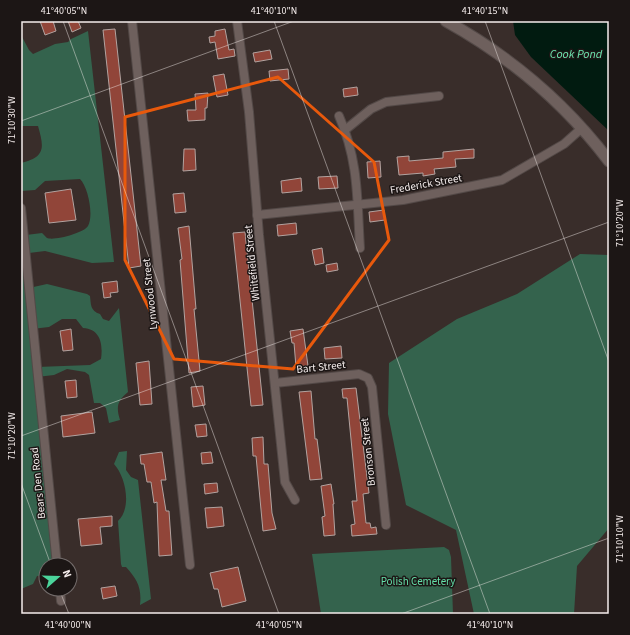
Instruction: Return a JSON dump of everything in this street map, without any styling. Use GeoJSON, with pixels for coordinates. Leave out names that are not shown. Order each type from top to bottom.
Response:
{"type":"FeatureCollection","features":[{"type":"Feature","properties":{"kind":"main road"},"geometry":{"type":"LineString","coordinates":[[446,21],[512,63],[543,89],[582,128],[609,161]]}},
{"type":"Feature","properties":{"kind":"street","name":"Lynwood Street"},"geometry":{"type":"LineString","coordinates":[[132,21],[190,565]]}},
{"type":"Feature","properties":{"kind":"street","name":"Whitefield Street"},"geometry":{"type":"LineString","coordinates":[[237,21],[248,112],[257,215],[285,482],[295,500]]}},
{"type":"Feature","properties":{"kind":"street"},"geometry":{"type":"LineString","coordinates":[[345,130],[371,109],[386,102],[439,96]]}},
{"type":"Feature","properties":{"kind":"street"},"geometry":{"type":"LineString","coordinates":[[339,116],[345,130],[354,162],[360,248]]}},
{"type":"Feature","properties":{"kind":"street","name":"Frederick Street"},"geometry":{"type":"LineString","coordinates":[[257,215],[403,200],[502,180],[564,144],[582,128]]}},
{"type":"Feature","properties":{"kind":"street","name":"Bears Den Road"},"geometry":{"type":"LineString","coordinates":[[21,208],[56,557]]}},
{"type":"Feature","properties":{"kind":"street","name":"Bart Street"},"geometry":{"type":"LineString","coordinates":[[275,383],[359,374],[368,378]]}},
{"type":"Feature","properties":{"kind":"street","name":"Bronson Street"},"geometry":{"type":"LineString","coordinates":[[368,378],[372,387],[386,525]]}},
{"type":"Feature","properties":{"kind":"street"},"geometry":{"type":"LineString","coordinates":[[61,597],[61,601]]}},
{"type":"Feature","properties":{"kind":"highlighted area"},"geometry":{"type":"Polygon","coordinates":[[[278,77],[374,162],[389,240],[293,369],[174,359],[125,260],[125,117],[278,77]]]}},
{"type":"Feature","properties":{"kind":"green space"},"geometry":{"type":"Polygon","coordinates":[[[88,31],[114,262],[92,263],[45,251],[29,253],[29,288],[47,284],[87,294],[90,296],[94,311],[100,314],[103,319],[109,321],[119,308],[128,392],[118,404],[120,420],[109,423],[106,408],[100,403],[94,403],[89,375],[85,372],[67,369],[54,375],[37,377],[55,557],[38,557],[38,576],[33,584],[21,589],[21,226],[26,235],[42,233],[47,238],[51,239],[75,234],[88,226],[90,221],[90,208],[88,194],[80,179],[45,181],[35,190],[21,191],[21,163],[35,158],[39,154],[42,145],[38,126],[21,126],[21,35],[29,50],[33,54],[55,44],[68,42],[88,31]],[[62,319],[49,327],[32,329],[37,367],[90,365],[101,359],[102,348],[100,339],[94,331],[83,328],[76,319],[62,319]]]}},
{"type":"Feature","properties":{"kind":"green space"},"geometry":{"type":"Polygon","coordinates":[[[580,254],[609,255],[609,528],[577,566],[574,614],[474,614],[456,530],[406,505],[388,414],[389,363],[457,319],[517,294],[580,254]]]}},
{"type":"Feature","properties":{"kind":"green space"},"geometry":{"type":"Polygon","coordinates":[[[127,451],[126,470],[131,477],[138,480],[151,599],[140,605],[138,584],[130,571],[126,567],[122,567],[121,564],[118,521],[125,508],[126,492],[122,477],[114,464],[119,452],[127,451]]]}},
{"type":"Feature","properties":{"kind":"green space","name":"Polish Cemetery"},"geometry":{"type":"Polygon","coordinates":[[[444,547],[449,550],[451,557],[453,614],[321,614],[312,554],[444,547]]]}},
{"type":"Feature","properties":{"kind":"water","name":"Cook Pond"},"geometry":{"type":"Polygon","coordinates":[[[513,21],[609,21],[609,131],[531,57],[515,35],[513,21]]]}},
{"type":"Feature","properties":{"kind":"building"},"geometry":{"type":"Polygon","coordinates":[[[40,21],[53,21],[56,31],[45,35],[40,21]]]}},
{"type":"Feature","properties":{"kind":"building"},"geometry":{"type":"Polygon","coordinates":[[[68,21],[78,21],[81,28],[72,32],[68,21]]]}},
{"type":"Feature","properties":{"kind":"building"},"geometry":{"type":"Polygon","coordinates":[[[115,29],[141,266],[129,268],[103,30],[115,29]]]}},
{"type":"Feature","properties":{"kind":"building"},"geometry":{"type":"Polygon","coordinates":[[[225,29],[229,50],[234,49],[235,56],[218,59],[215,42],[210,43],[209,37],[215,36],[215,31],[225,29]]]}},
{"type":"Feature","properties":{"kind":"building"},"geometry":{"type":"Polygon","coordinates":[[[270,50],[272,59],[255,62],[253,53],[270,50]]]}},
{"type":"Feature","properties":{"kind":"building"},"geometry":{"type":"Polygon","coordinates":[[[288,69],[289,79],[270,81],[269,71],[288,69]]]}},
{"type":"Feature","properties":{"kind":"building"},"geometry":{"type":"Polygon","coordinates":[[[224,74],[228,95],[217,97],[213,76],[224,74]]]}},
{"type":"Feature","properties":{"kind":"building"},"geometry":{"type":"Polygon","coordinates":[[[357,87],[358,95],[344,97],[343,89],[357,87]]]}},
{"type":"Feature","properties":{"kind":"building"},"geometry":{"type":"Polygon","coordinates":[[[208,93],[207,108],[205,108],[205,120],[188,121],[187,110],[196,110],[195,94],[208,93]]]}},
{"type":"Feature","properties":{"kind":"building"},"geometry":{"type":"Polygon","coordinates":[[[184,149],[195,149],[196,170],[183,171],[184,149]]]}},
{"type":"Feature","properties":{"kind":"building"},"geometry":{"type":"Polygon","coordinates":[[[474,149],[474,158],[455,159],[456,167],[434,169],[435,174],[423,176],[423,173],[399,175],[397,157],[409,156],[409,161],[443,158],[443,152],[474,149]]]}},
{"type":"Feature","properties":{"kind":"building"},"geometry":{"type":"Polygon","coordinates":[[[380,161],[381,177],[368,178],[367,162],[380,161]]]}},
{"type":"Feature","properties":{"kind":"building"},"geometry":{"type":"Polygon","coordinates":[[[337,176],[338,188],[319,189],[318,177],[337,176]]]}},
{"type":"Feature","properties":{"kind":"building"},"geometry":{"type":"Polygon","coordinates":[[[301,178],[302,191],[282,193],[281,181],[301,178]]]}},
{"type":"Feature","properties":{"kind":"building"},"geometry":{"type":"Polygon","coordinates":[[[71,189],[76,220],[49,223],[45,193],[71,189]]]}},
{"type":"Feature","properties":{"kind":"building"},"geometry":{"type":"Polygon","coordinates":[[[184,193],[186,212],[175,213],[173,194],[184,193]]]}},
{"type":"Feature","properties":{"kind":"building"},"geometry":{"type":"Polygon","coordinates":[[[384,210],[385,220],[370,222],[369,212],[384,210]]]}},
{"type":"Feature","properties":{"kind":"building"},"geometry":{"type":"Polygon","coordinates":[[[296,223],[297,234],[278,236],[277,225],[296,223]]]}},
{"type":"Feature","properties":{"kind":"building"},"geometry":{"type":"Polygon","coordinates":[[[189,226],[196,309],[194,309],[200,371],[189,373],[180,260],[182,259],[178,228],[189,226]]]}},
{"type":"Feature","properties":{"kind":"building"},"geometry":{"type":"Polygon","coordinates":[[[245,232],[263,405],[251,406],[233,233],[245,232]]]}},
{"type":"Feature","properties":{"kind":"building"},"geometry":{"type":"Polygon","coordinates":[[[322,248],[324,263],[315,265],[312,250],[322,248]]]}},
{"type":"Feature","properties":{"kind":"building"},"geometry":{"type":"Polygon","coordinates":[[[337,263],[338,270],[327,272],[326,265],[337,263]]]}},
{"type":"Feature","properties":{"kind":"building"},"geometry":{"type":"Polygon","coordinates":[[[117,281],[118,292],[110,293],[111,297],[104,298],[102,283],[117,281]]]}},
{"type":"Feature","properties":{"kind":"building"},"geometry":{"type":"Polygon","coordinates":[[[71,329],[73,350],[63,351],[60,331],[71,329]]]}},
{"type":"Feature","properties":{"kind":"building"},"geometry":{"type":"Polygon","coordinates":[[[303,329],[308,366],[296,367],[294,343],[292,343],[290,331],[303,329]]]}},
{"type":"Feature","properties":{"kind":"building"},"geometry":{"type":"Polygon","coordinates":[[[341,346],[342,358],[325,359],[324,348],[341,346]]]}},
{"type":"Feature","properties":{"kind":"building"},"geometry":{"type":"Polygon","coordinates":[[[149,361],[152,404],[140,405],[136,363],[149,361]]]}},
{"type":"Feature","properties":{"kind":"building"},"geometry":{"type":"Polygon","coordinates":[[[76,380],[77,397],[67,398],[65,381],[76,380]]]}},
{"type":"Feature","properties":{"kind":"building"},"geometry":{"type":"Polygon","coordinates":[[[203,386],[205,405],[193,407],[191,387],[203,386]]]}},
{"type":"Feature","properties":{"kind":"building"},"geometry":{"type":"Polygon","coordinates":[[[356,388],[369,493],[363,494],[366,523],[370,523],[371,528],[376,527],[377,534],[352,536],[351,525],[355,524],[352,501],[357,501],[347,398],[343,398],[342,389],[356,388]]]}},
{"type":"Feature","properties":{"kind":"building"},"geometry":{"type":"Polygon","coordinates":[[[311,391],[315,439],[317,439],[322,479],[310,480],[299,392],[311,391]]]}},
{"type":"Feature","properties":{"kind":"building"},"geometry":{"type":"Polygon","coordinates":[[[92,412],[95,433],[63,437],[61,416],[92,412]]]}},
{"type":"Feature","properties":{"kind":"building"},"geometry":{"type":"Polygon","coordinates":[[[206,424],[207,436],[197,437],[195,425],[206,424]]]}},
{"type":"Feature","properties":{"kind":"building"},"geometry":{"type":"Polygon","coordinates":[[[263,437],[264,464],[268,464],[272,513],[276,529],[263,531],[256,456],[253,456],[252,438],[263,437]]]}},
{"type":"Feature","properties":{"kind":"building"},"geometry":{"type":"Polygon","coordinates":[[[162,452],[166,480],[161,480],[166,511],[169,511],[172,555],[159,556],[157,502],[154,503],[151,482],[147,482],[144,464],[141,464],[140,455],[162,452]]]}},
{"type":"Feature","properties":{"kind":"building"},"geometry":{"type":"Polygon","coordinates":[[[211,452],[213,463],[202,464],[201,453],[211,452]]]}},
{"type":"Feature","properties":{"kind":"building"},"geometry":{"type":"Polygon","coordinates":[[[217,483],[218,492],[205,494],[204,484],[217,483]]]}},
{"type":"Feature","properties":{"kind":"building"},"geometry":{"type":"Polygon","coordinates":[[[331,484],[334,504],[335,535],[324,536],[322,517],[325,516],[321,486],[331,484]]]}},
{"type":"Feature","properties":{"kind":"building"},"geometry":{"type":"Polygon","coordinates":[[[222,507],[224,526],[207,528],[205,508],[222,507]]]}},
{"type":"Feature","properties":{"kind":"building"},"geometry":{"type":"Polygon","coordinates":[[[112,516],[112,526],[100,527],[102,544],[81,546],[78,519],[112,516]]]}},
{"type":"Feature","properties":{"kind":"building"},"geometry":{"type":"Polygon","coordinates":[[[238,567],[246,601],[222,607],[218,589],[214,589],[210,573],[238,567]]]}},
{"type":"Feature","properties":{"kind":"building"},"geometry":{"type":"Polygon","coordinates":[[[115,586],[117,596],[103,599],[101,588],[115,586]]]}}]}
